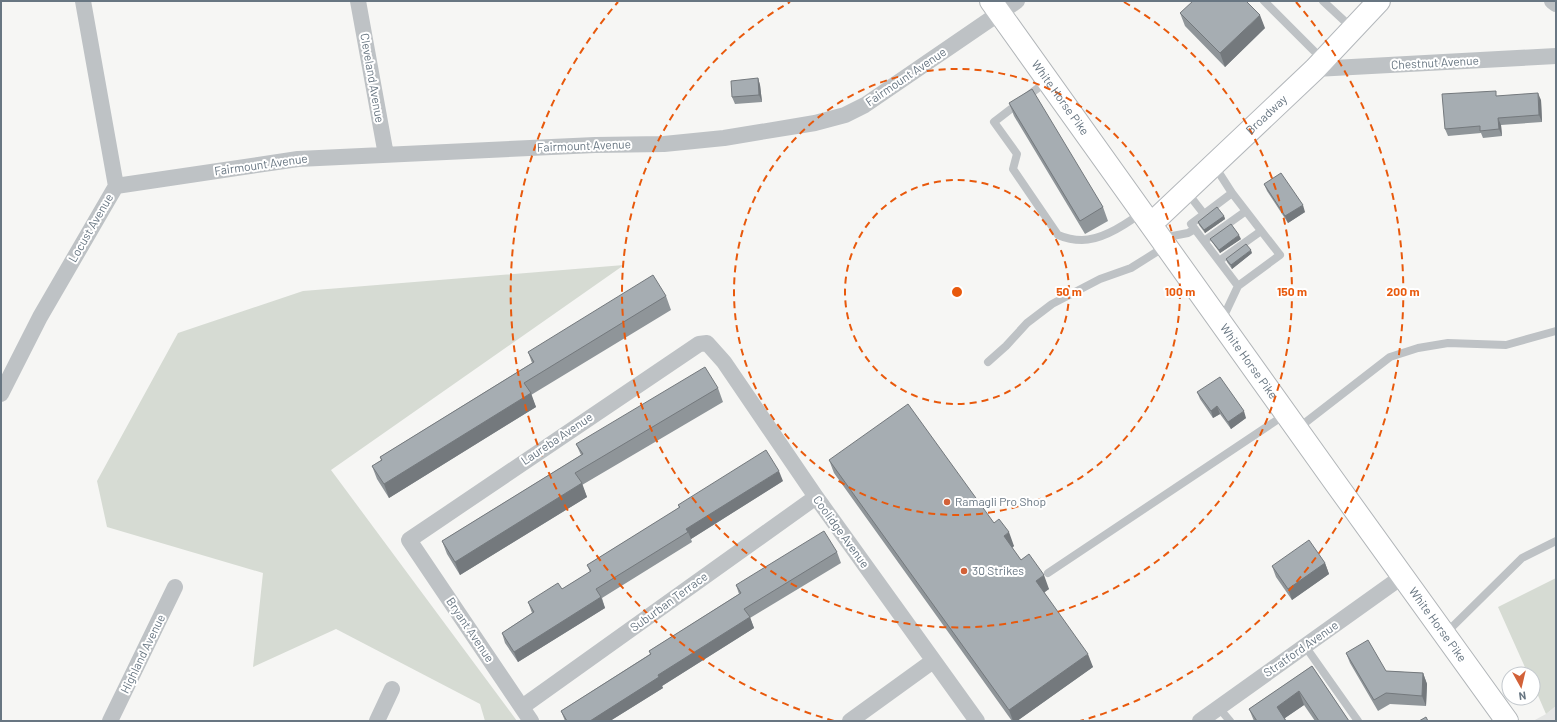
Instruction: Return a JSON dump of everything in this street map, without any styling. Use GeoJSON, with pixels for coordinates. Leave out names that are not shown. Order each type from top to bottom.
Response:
{"type":"FeatureCollection","features":[{"type":"Feature","properties":{"kind":"main road","name":"Broadway"},"geometry":{"type":"LineString","coordinates":[[1155,230],[1186,191],[1319,65],[1379,1]]}},
{"type":"Feature","properties":{"kind":"main road","name":"White Horse Pike"},"geometry":{"type":"LineString","coordinates":[[1003,5],[1048,81],[1508,721]]}},
{"type":"Feature","properties":{"kind":"street","name":"Locust Avenue"},"geometry":{"type":"LineString","coordinates":[[1,394],[40,317],[116,186],[83,1]]}},
{"type":"Feature","properties":{"kind":"street","name":"Cleveland Avenue"},"geometry":{"type":"LineString","coordinates":[[358,1],[386,155]]}},
{"type":"Feature","properties":{"kind":"street"},"geometry":{"type":"LineString","coordinates":[[1552,1],[1556,4]]}},
{"type":"Feature","properties":{"kind":"street","name":"Fairmount Avenue"},"geometry":{"type":"LineString","coordinates":[[116,186],[298,159],[595,145],[664,144],[724,138],[815,123],[845,115],[865,105],[1003,5]]}},
{"type":"Feature","properties":{"kind":"street","name":"Chestnut Avenue"},"geometry":{"type":"LineString","coordinates":[[1319,65],[1556,56]]}},
{"type":"Feature","properties":{"kind":"street","name":"Coolidge Avenue"},"geometry":{"type":"LineString","coordinates":[[707,342],[724,362],[816,497],[977,721]]}},
{"type":"Feature","properties":{"kind":"street","name":"Laureba Avenue"},"geometry":{"type":"LineString","coordinates":[[409,540],[699,344],[707,342]]}},
{"type":"Feature","properties":{"kind":"street","name":"Suburban Terrace"},"geometry":{"type":"LineString","coordinates":[[522,708],[816,497]]}},
{"type":"Feature","properties":{"kind":"street","name":"Bryant Avenue"},"geometry":{"type":"LineString","coordinates":[[409,540],[531,721]]}},
{"type":"Feature","properties":{"kind":"street","name":"Stratford Avenue"},"geometry":{"type":"LineString","coordinates":[[1200,721],[1403,576]]}},
{"type":"Feature","properties":{"kind":"street","name":"Highland Avenue"},"geometry":{"type":"LineString","coordinates":[[110,721],[175,587]]}},
{"type":"Feature","properties":{"kind":"street"},"geometry":{"type":"LineString","coordinates":[[850,721],[933,661]]}},
{"type":"Feature","properties":{"kind":"street"},"geometry":{"type":"LineString","coordinates":[[377,721],[392,689]]}},
{"type":"Feature","properties":{"kind":"lane"},"geometry":{"type":"LineString","coordinates":[[1264,1],[1319,65]]}},
{"type":"Feature","properties":{"kind":"lane"},"geometry":{"type":"LineString","coordinates":[[1323,1],[1353,29]]}},
{"type":"Feature","properties":{"kind":"lane"},"geometry":{"type":"LineString","coordinates":[[1048,81],[994,122],[1017,154],[1013,170],[1058,235],[1082,240],[1094,239],[1132,220],[1155,230],[1188,233],[1195,229]]}},
{"type":"Feature","properties":{"kind":"lane"},"geometry":{"type":"LineString","coordinates":[[1214,165],[1232,193],[1280,256],[1238,286],[1221,322]]}},
{"type":"Feature","properties":{"kind":"lane"},"geometry":{"type":"LineString","coordinates":[[1186,191],[1204,214]]}},
{"type":"Feature","properties":{"kind":"lane"},"geometry":{"type":"LineString","coordinates":[[1232,193],[1191,224],[1238,286]]}},
{"type":"Feature","properties":{"kind":"lane"},"geometry":{"type":"LineString","coordinates":[[1204,241],[1246,211]]}},
{"type":"Feature","properties":{"kind":"lane"},"geometry":{"type":"LineString","coordinates":[[988,362],[1006,346],[1027,323],[1052,304],[1100,279],[1131,268],[1155,230]]}},
{"type":"Feature","properties":{"kind":"lane"},"geometry":{"type":"LineString","coordinates":[[1219,261],[1261,231]]}},
{"type":"Feature","properties":{"kind":"lane"},"geometry":{"type":"LineString","coordinates":[[1048,573],[1286,414],[1298,429],[1390,357],[1418,348],[1448,343],[1506,345],[1556,331]]}},
{"type":"Feature","properties":{"kind":"lane"},"geometry":{"type":"LineString","coordinates":[[1444,634],[1522,558],[1556,541]]}},
{"type":"Feature","properties":{"kind":"lane"},"geometry":{"type":"LineString","coordinates":[[1305,646],[1358,721]]}},
{"type":"Feature","properties":{"kind":"lane"},"geometry":{"type":"LineString","coordinates":[[1219,708],[1230,721]]}},
{"type":"Feature","properties":{"kind":"shaded area"},"geometry":{"type":"Polygon","coordinates":[[[624,265],[331,470],[517,721],[485,721],[480,704],[336,629],[253,667],[263,573],[107,527],[97,481],[178,333],[303,291],[624,265]]]}},
{"type":"Feature","properties":{"kind":"shaded area"},"geometry":{"type":"Polygon","coordinates":[[[1556,578],[1556,706],[1546,714],[1541,702],[1541,666],[1524,666],[1498,607],[1556,578]]]}},
{"type":"Feature","properties":{"kind":"shaded area"},"geometry":{"type":"Polygon","coordinates":[[[1556,706],[1556,721],[1533,721],[1546,714],[1556,706]]]}},
{"type":"Feature","properties":{"kind":"building"},"geometry":{"type":"Polygon","coordinates":[[[1193,1],[1246,1],[1260,15],[1220,53],[1180,13],[1193,1]]]}},
{"type":"Feature","properties":{"kind":"building"},"geometry":{"type":"Polygon","coordinates":[[[758,78],[759,95],[732,97],[731,81],[758,78]]]}},
{"type":"Feature","properties":{"kind":"building"},"geometry":{"type":"Polygon","coordinates":[[[1032,89],[1103,207],[1080,221],[1009,103],[1032,89]]]}},
{"type":"Feature","properties":{"kind":"building"},"geometry":{"type":"Polygon","coordinates":[[[1496,91],[1496,96],[1538,93],[1539,115],[1498,118],[1499,129],[1480,131],[1480,126],[1445,129],[1442,94],[1496,91]]]}},
{"type":"Feature","properties":{"kind":"building"},"geometry":{"type":"Polygon","coordinates":[[[1281,173],[1303,205],[1285,216],[1264,184],[1281,173]]]}},
{"type":"Feature","properties":{"kind":"building"},"geometry":{"type":"Polygon","coordinates":[[[1217,207],[1224,216],[1204,230],[1198,222],[1217,207]]]}},
{"type":"Feature","properties":{"kind":"building"},"geometry":{"type":"Polygon","coordinates":[[[1231,224],[1239,235],[1219,250],[1210,239],[1231,224]]]}},
{"type":"Feature","properties":{"kind":"building"},"geometry":{"type":"Polygon","coordinates":[[[1246,244],[1251,250],[1231,265],[1226,259],[1246,244]]]}},
{"type":"Feature","properties":{"kind":"building"},"geometry":{"type":"Polygon","coordinates":[[[653,275],[666,296],[524,383],[531,393],[384,484],[372,466],[382,460],[380,457],[534,362],[528,352],[653,275]]]}},
{"type":"Feature","properties":{"kind":"building"},"geometry":{"type":"Polygon","coordinates":[[[705,367],[718,388],[575,473],[582,483],[455,562],[442,541],[583,454],[576,444],[705,367]]]}},
{"type":"Feature","properties":{"kind":"building"},"geometry":{"type":"Polygon","coordinates":[[[1220,377],[1244,411],[1228,422],[1217,406],[1211,411],[1197,392],[1220,377]]]}},
{"type":"Feature","properties":{"kind":"building","name":"30 Strikes"},"geometry":{"type":"Polygon","coordinates":[[[908,404],[994,523],[999,519],[1009,532],[1004,536],[1021,560],[1029,554],[1044,575],[1036,581],[1088,654],[1009,710],[829,460],[908,404]]]}},
{"type":"Feature","properties":{"kind":"building"},"geometry":{"type":"Polygon","coordinates":[[[766,450],[779,471],[686,529],[688,532],[596,589],[601,597],[514,652],[502,633],[534,612],[528,602],[558,583],[562,589],[591,571],[587,565],[680,507],[678,505],[766,450]]]}},
{"type":"Feature","properties":{"kind":"building"},"geometry":{"type":"Polygon","coordinates":[[[824,531],[837,552],[744,609],[750,617],[658,675],[659,677],[590,721],[567,721],[561,711],[651,654],[649,651],[741,593],[736,585],[824,531]]]}},
{"type":"Feature","properties":{"kind":"building"},"geometry":{"type":"Polygon","coordinates":[[[1309,540],[1325,563],[1288,589],[1272,566],[1309,540]]]}},
{"type":"Feature","properties":{"kind":"building"},"geometry":{"type":"Polygon","coordinates":[[[1368,640],[1386,671],[1423,673],[1422,696],[1386,693],[1374,700],[1346,653],[1368,640]]]}},
{"type":"Feature","properties":{"kind":"building"},"geometry":{"type":"Polygon","coordinates":[[[1312,666],[1349,721],[1319,721],[1299,691],[1277,707],[1286,721],[1257,721],[1249,709],[1312,666]]]}},
{"type":"Feature","properties":{"kind":"building"},"geometry":{"type":"Polygon","coordinates":[[[1426,717],[1428,721],[1419,721],[1426,717]]]}},
{"type":"Feature","properties":{"kind":"place","name":"Ramagli Pro Shop"},"geometry":{"type":"Point","coordinates":[947,502]}},
{"type":"Feature","properties":{"kind":"place","name":"30 Strikes"},"geometry":{"type":"Point","coordinates":[964,571]}}]}
